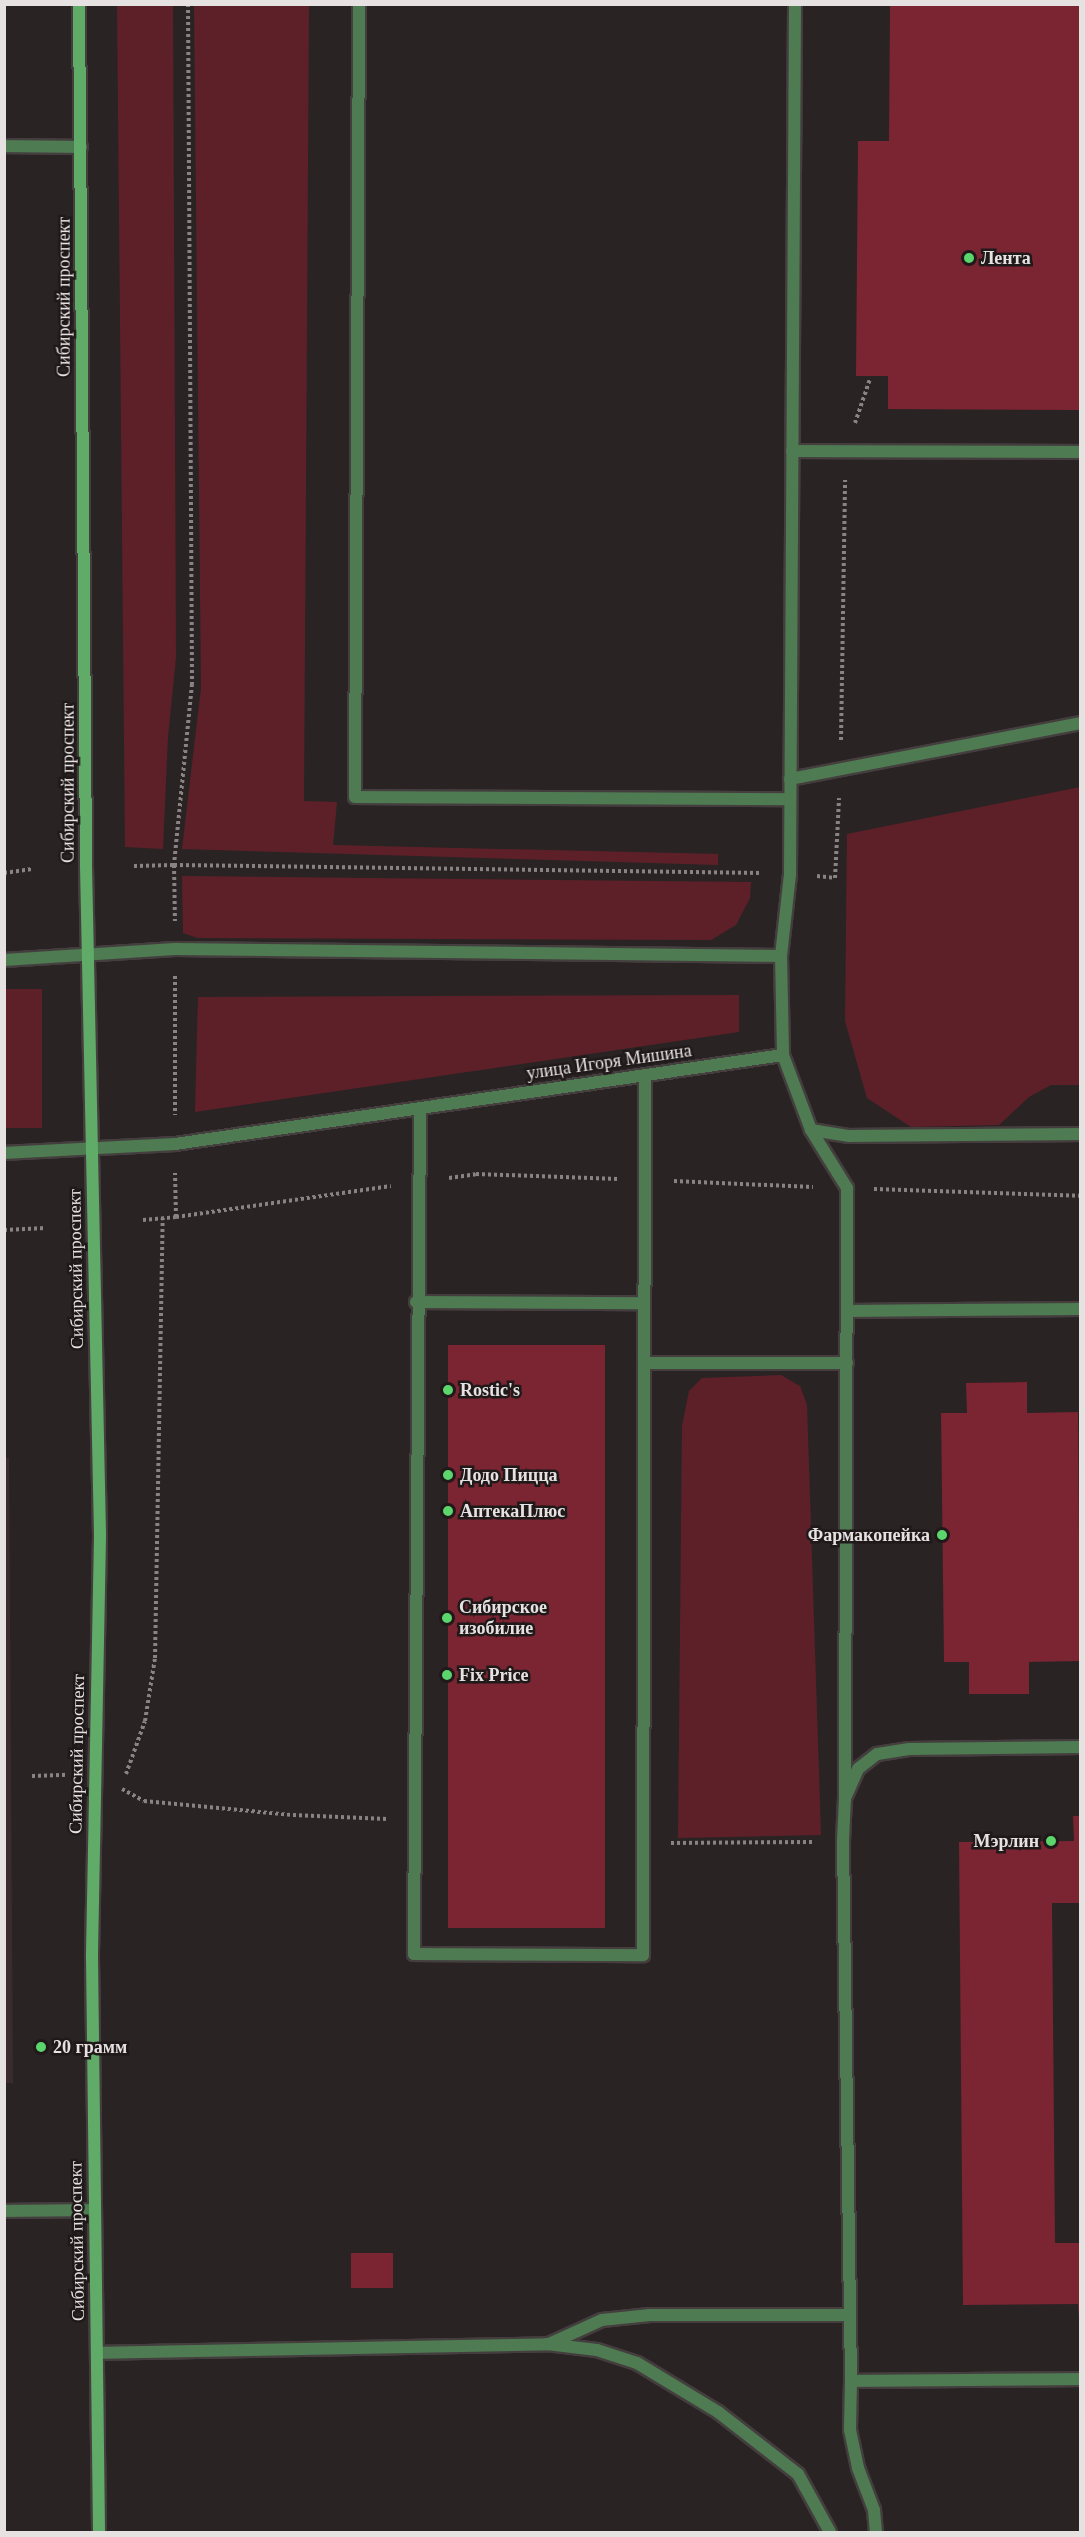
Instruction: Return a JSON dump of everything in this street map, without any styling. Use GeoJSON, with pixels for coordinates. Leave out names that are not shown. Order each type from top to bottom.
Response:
{"type":"FeatureCollection","features":[{"type":"Feature","properties":{"kind":"main road","name":"Сибирский проспект"},"geometry":{"type":"LineString","coordinates":[[79,4],[92,1148],[100,1538],[93,1889],[93,2210],[99,2532]]}},
{"type":"Feature","properties":{"kind":"street"},"geometry":{"type":"LineString","coordinates":[[359,4],[355,797],[790,799]]}},
{"type":"Feature","properties":{"kind":"street"},"geometry":{"type":"LineString","coordinates":[[795,4],[790,874],[781,956],[783,1055],[811,1130],[847,1188],[843,1841],[850,2430],[876,2532]]}},
{"type":"Feature","properties":{"kind":"street"},"geometry":{"type":"LineString","coordinates":[[4,146],[81,147]]}},
{"type":"Feature","properties":{"kind":"street"},"geometry":{"type":"LineString","coordinates":[[792,451],[1080,452]]}},
{"type":"Feature","properties":{"kind":"street"},"geometry":{"type":"LineString","coordinates":[[790,779],[1080,723]]}},
{"type":"Feature","properties":{"kind":"street"},"geometry":{"type":"LineString","coordinates":[[4,960],[187,949],[781,956]]}},
{"type":"Feature","properties":{"kind":"street","name":"улица Игоря Мишина"},"geometry":{"type":"LineString","coordinates":[[4,1153],[175,1144],[783,1055]]}},
{"type":"Feature","properties":{"kind":"street"},"geometry":{"type":"LineString","coordinates":[[420,1108],[416,1302],[414,1954],[643,1955],[645,1075]]}},
{"type":"Feature","properties":{"kind":"street"},"geometry":{"type":"LineString","coordinates":[[811,1130],[850,1136],[1080,1134]]}},
{"type":"Feature","properties":{"kind":"street"},"geometry":{"type":"LineString","coordinates":[[416,1302],[644,1303]]}},
{"type":"Feature","properties":{"kind":"street"},"geometry":{"type":"LineString","coordinates":[[847,1311],[1080,1309]]}},
{"type":"Feature","properties":{"kind":"street"},"geometry":{"type":"LineString","coordinates":[[644,1363],[847,1363]]}},
{"type":"Feature","properties":{"kind":"street"},"geometry":{"type":"LineString","coordinates":[[845,1798],[858,1769],[877,1754],[909,1749],[1080,1747]]}},
{"type":"Feature","properties":{"kind":"street"},"geometry":{"type":"LineString","coordinates":[[4,2211],[93,2210]]}},
{"type":"Feature","properties":{"kind":"street"},"geometry":{"type":"LineString","coordinates":[[548,2344],[602,2320],[650,2315],[850,2315]]}},
{"type":"Feature","properties":{"kind":"street"},"geometry":{"type":"LineString","coordinates":[[97,2353],[548,2344],[597,2350],[637,2362],[718,2412],[798,2474],[830,2532]]}},
{"type":"Feature","properties":{"kind":"street"},"geometry":{"type":"LineString","coordinates":[[851,2381],[1080,2379]]}},
{"type":"Feature","properties":{"kind":"path"},"geometry":{"type":"LineString","coordinates":[[175,924],[174,865],[192,684],[188,4]]}},
{"type":"Feature","properties":{"kind":"path"},"geometry":{"type":"LineString","coordinates":[[134,866],[790,874],[835,878],[840,769],[846,451],[870,379]]}},
{"type":"Feature","properties":{"kind":"path"},"geometry":{"type":"LineString","coordinates":[[4,873],[34,869]]}},
{"type":"Feature","properties":{"kind":"path"},"geometry":{"type":"LineString","coordinates":[[175,972],[175,1117]]}},
{"type":"Feature","properties":{"kind":"path"},"geometry":{"type":"LineString","coordinates":[[143,1220],[176,1216],[175,1166]]}},
{"type":"Feature","properties":{"kind":"path"},"geometry":{"type":"LineString","coordinates":[[121,1788],[145,1721],[155,1658],[162,1218]]}},
{"type":"Feature","properties":{"kind":"path"},"geometry":{"type":"LineString","coordinates":[[4,1230],[46,1228]]}},
{"type":"Feature","properties":{"kind":"path"},"geometry":{"type":"LineString","coordinates":[[144,1801],[293,1815],[415,1820]]}},
{"type":"Feature","properties":{"kind":"path"},"geometry":{"type":"LineString","coordinates":[[644,1843],[843,1841]]}},
{"type":"Feature","properties":{"kind":"shaded area"},"geometry":{"type":"Polygon","coordinates":[[[117,5],[173,5],[176,657],[168,737],[163,849],[125,847],[117,5]]]}},
{"type":"Feature","properties":{"kind":"shaded area"},"geometry":{"type":"Polygon","coordinates":[[[194,5],[309,5],[304,801],[337,802],[333,845],[718,854],[718,865],[182,849],[201,688],[194,5]]]}},
{"type":"Feature","properties":{"kind":"shaded area"},"geometry":{"type":"Polygon","coordinates":[[[1080,787],[1080,1085],[1051,1085],[1029,1097],[999,1125],[911,1127],[867,1098],[845,1021],[847,834],[1080,787]]]}},
{"type":"Feature","properties":{"kind":"shaded area"},"geometry":{"type":"Polygon","coordinates":[[[182,876],[751,882],[750,898],[736,925],[711,940],[198,938],[183,933],[182,876]]]}},
{"type":"Feature","properties":{"kind":"shaded area"},"geometry":{"type":"Polygon","coordinates":[[[5,989],[42,989],[42,1128],[5,1128],[5,989]]]}},
{"type":"Feature","properties":{"kind":"shaded area"},"geometry":{"type":"Polygon","coordinates":[[[739,995],[739,1032],[195,1112],[198,997],[739,995]]]}},
{"type":"Feature","properties":{"kind":"shaded area"},"geometry":{"type":"Polygon","coordinates":[[[781,1375],[800,1386],[807,1405],[821,1835],[678,1838],[682,1426],[689,1391],[702,1378],[781,1375]]]}},
{"type":"Feature","properties":{"kind":"shaded area"},"geometry":{"type":"Polygon","coordinates":[[[5,1458],[9,1458],[13,2083],[5,2083],[5,1458]]]}},
{"type":"Feature","properties":{"kind":"building","name":"Лента"},"geometry":{"type":"Polygon","coordinates":[[[890,4],[1080,4],[1080,410],[888,409],[888,376],[856,376],[858,141],[889,141],[890,4]]]}},
{"type":"Feature","properties":{"kind":"building"},"geometry":{"type":"Polygon","coordinates":[[[448,1345],[605,1345],[605,1928],[448,1928],[448,1345]]]}},
{"type":"Feature","properties":{"kind":"building"},"geometry":{"type":"Polygon","coordinates":[[[1027,1382],[1027,1413],[1078,1412],[1080,1661],[1029,1662],[1029,1694],[969,1694],[969,1662],[944,1662],[941,1413],[967,1413],[966,1383],[1027,1382]]]}},
{"type":"Feature","properties":{"kind":"building"},"geometry":{"type":"Polygon","coordinates":[[[1073,1816],[1080,1816],[1080,1903],[1052,1903],[1055,2243],[1080,2243],[1080,2334],[1078,2304],[963,2305],[959,1842],[1074,1841],[1073,1816]]]}},
{"type":"Feature","properties":{"kind":"building"},"geometry":{"type":"Polygon","coordinates":[[[351,2253],[393,2253],[393,2288],[351,2288],[351,2253]]]}},
{"type":"Feature","properties":{"kind":"place","name":"Лента"},"geometry":{"type":"Point","coordinates":[969,258]}},
{"type":"Feature","properties":{"kind":"place","name":"Rostic's"},"geometry":{"type":"Point","coordinates":[448,1390]}},
{"type":"Feature","properties":{"kind":"place","name":"Додо Пицца"},"geometry":{"type":"Point","coordinates":[448,1475]}},
{"type":"Feature","properties":{"kind":"place","name":"АптекаПлюс"},"geometry":{"type":"Point","coordinates":[448,1511]}},
{"type":"Feature","properties":{"kind":"place","name":"Фармакопейка"},"geometry":{"type":"Point","coordinates":[942,1535]}},
{"type":"Feature","properties":{"kind":"place","name":"Сибирское изобилие"},"geometry":{"type":"Point","coordinates":[447,1618]}},
{"type":"Feature","properties":{"kind":"place","name":"Fix Price"},"geometry":{"type":"Point","coordinates":[447,1675]}},
{"type":"Feature","properties":{"kind":"place","name":"Мэрлин"},"geometry":{"type":"Point","coordinates":[1051,1841]}},
{"type":"Feature","properties":{"kind":"place","name":"20 грамм"},"geometry":{"type":"Point","coordinates":[41,2047]}}]}
